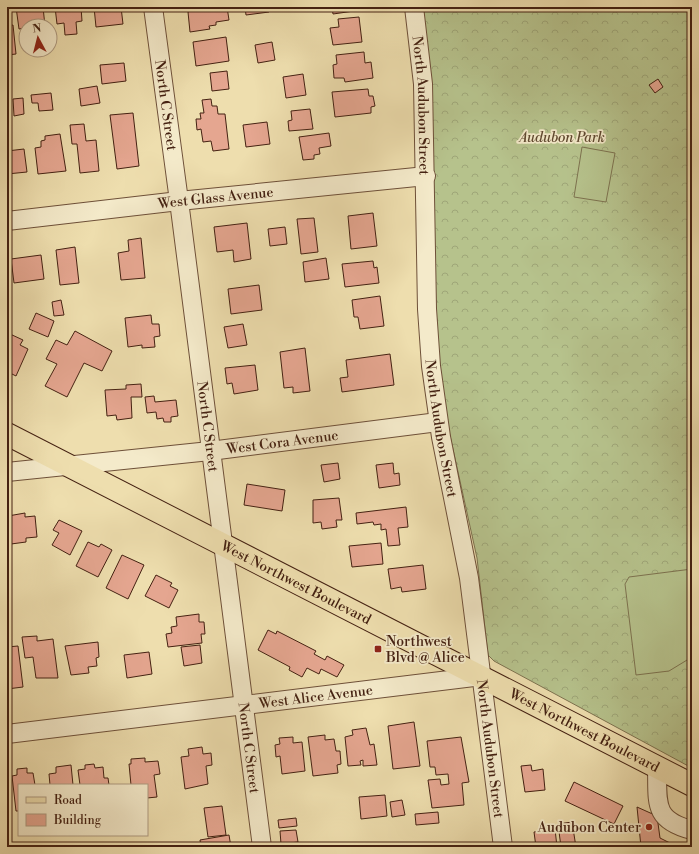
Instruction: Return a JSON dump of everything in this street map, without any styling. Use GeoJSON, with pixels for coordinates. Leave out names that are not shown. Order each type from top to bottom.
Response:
{"type":"FeatureCollection","features":[{"type":"Feature","properties":{"kind":"main road","name":"West Northwest Boulevard"},"geometry":{"type":"LineString","coordinates":[[7,434],[482,676],[692,785]]}},
{"type":"Feature","properties":{"kind":"street","name":"North C Street"},"geometry":{"type":"LineString","coordinates":[[153,7],[262,847]]}},
{"type":"Feature","properties":{"kind":"street","name":"North Audubon Street"},"geometry":{"type":"LineString","coordinates":[[414,7],[423,84],[426,176],[427,309],[431,366],[438,422],[466,557],[503,847]]}},
{"type":"Feature","properties":{"kind":"street","name":"West Glass Avenue"},"geometry":{"type":"LineString","coordinates":[[7,221],[179,201],[426,176]]}},
{"type":"Feature","properties":{"kind":"street","name":"West Cora Avenue"},"geometry":{"type":"LineString","coordinates":[[7,472],[210,451],[438,422]]}},
{"type":"Feature","properties":{"kind":"street","name":"West Alice Avenue"},"geometry":{"type":"LineString","coordinates":[[7,734],[482,676]]}},
{"type":"Feature","properties":{"kind":"street"},"geometry":{"type":"LineString","coordinates":[[657,767],[661,812],[669,822],[692,830]]}},
{"type":"Feature","properties":{"kind":"green space","name":"Audubon Park"},"geometry":{"type":"Polygon","coordinates":[[[420,7],[692,7],[692,768],[494,661],[488,655],[477,558],[447,422],[435,325],[420,7]]]}},
{"type":"Feature","properties":{"kind":"green space"},"geometry":{"type":"Polygon","coordinates":[[[582,147],[615,153],[606,202],[574,197],[582,147]]]}},
{"type":"Feature","properties":{"kind":"green space"},"geometry":{"type":"Polygon","coordinates":[[[692,569],[692,657],[669,671],[636,675],[625,584],[629,577],[692,569]]]}},
{"type":"Feature","properties":{"kind":"building"},"geometry":{"type":"Polygon","coordinates":[[[16,7],[43,7],[44,18],[18,18],[18,22],[16,7]]]}},
{"type":"Feature","properties":{"kind":"building"},"geometry":{"type":"Polygon","coordinates":[[[55,7],[81,7],[82,21],[76,22],[77,34],[65,35],[64,23],[58,24],[58,18],[56,18],[55,7]]]}},
{"type":"Feature","properties":{"kind":"building"},"geometry":{"type":"Polygon","coordinates":[[[94,7],[121,7],[123,24],[96,27],[94,7]]]}},
{"type":"Feature","properties":{"kind":"building"},"geometry":{"type":"Polygon","coordinates":[[[191,7],[227,7],[229,20],[216,22],[216,25],[209,26],[210,29],[190,32],[188,12],[191,11],[191,7]]]}},
{"type":"Feature","properties":{"kind":"building"},"geometry":{"type":"Polygon","coordinates":[[[245,7],[268,7],[269,12],[246,15],[245,7]]]}},
{"type":"Feature","properties":{"kind":"building"},"geometry":{"type":"Polygon","coordinates":[[[332,7],[361,7],[361,10],[333,14],[332,7]]]}},
{"type":"Feature","properties":{"kind":"building"},"geometry":{"type":"Polygon","coordinates":[[[359,17],[362,42],[333,45],[330,28],[339,27],[338,19],[359,17]]]}},
{"type":"Feature","properties":{"kind":"building"},"geometry":{"type":"Polygon","coordinates":[[[13,25],[16,54],[7,55],[7,26],[13,25]]]}},
{"type":"Feature","properties":{"kind":"building"},"geometry":{"type":"Polygon","coordinates":[[[226,37],[229,61],[196,66],[193,42],[226,37]]]}},
{"type":"Feature","properties":{"kind":"building"},"geometry":{"type":"Polygon","coordinates":[[[272,42],[275,60],[258,63],[255,45],[272,42]]]}},
{"type":"Feature","properties":{"kind":"building"},"geometry":{"type":"Polygon","coordinates":[[[364,52],[365,63],[371,62],[373,78],[345,82],[344,78],[334,78],[333,65],[337,64],[336,55],[364,52]]]}},
{"type":"Feature","properties":{"kind":"building"},"geometry":{"type":"Polygon","coordinates":[[[124,63],[126,81],[102,84],[100,65],[124,63]]]}},
{"type":"Feature","properties":{"kind":"building"},"geometry":{"type":"Polygon","coordinates":[[[227,71],[229,89],[212,91],[210,73],[227,71]]]}},
{"type":"Feature","properties":{"kind":"building"},"geometry":{"type":"Polygon","coordinates":[[[303,74],[306,95],[286,98],[283,77],[303,74]]]}},
{"type":"Feature","properties":{"kind":"building"},"geometry":{"type":"Polygon","coordinates":[[[658,79],[663,87],[655,93],[649,85],[658,79]]]}},
{"type":"Feature","properties":{"kind":"building"},"geometry":{"type":"Polygon","coordinates":[[[97,86],[100,103],[81,106],[79,89],[97,86]]]}},
{"type":"Feature","properties":{"kind":"building"},"geometry":{"type":"Polygon","coordinates":[[[368,89],[369,96],[373,96],[375,106],[371,107],[371,113],[335,117],[332,92],[368,89]]]}},
{"type":"Feature","properties":{"kind":"building"},"geometry":{"type":"Polygon","coordinates":[[[51,93],[53,110],[39,111],[38,103],[32,103],[31,95],[51,93]]]}},
{"type":"Feature","properties":{"kind":"building"},"geometry":{"type":"Polygon","coordinates":[[[23,98],[24,114],[14,116],[13,99],[23,98]]]}},
{"type":"Feature","properties":{"kind":"building"},"geometry":{"type":"Polygon","coordinates":[[[211,99],[212,106],[217,106],[218,114],[225,114],[229,149],[213,151],[211,141],[203,142],[201,129],[197,130],[196,119],[201,119],[200,113],[204,113],[202,100],[211,99]]]}},
{"type":"Feature","properties":{"kind":"building"},"geometry":{"type":"Polygon","coordinates":[[[310,109],[313,129],[289,131],[288,121],[292,120],[291,111],[310,109]]]}},
{"type":"Feature","properties":{"kind":"building"},"geometry":{"type":"Polygon","coordinates":[[[133,113],[139,166],[117,169],[110,115],[133,113]]]}},
{"type":"Feature","properties":{"kind":"building"},"geometry":{"type":"Polygon","coordinates":[[[267,122],[270,144],[246,147],[243,125],[267,122]]]}},
{"type":"Feature","properties":{"kind":"building"},"geometry":{"type":"Polygon","coordinates":[[[84,124],[86,141],[96,140],[99,171],[80,173],[77,144],[72,144],[70,125],[84,124]]]}},
{"type":"Feature","properties":{"kind":"building"},"geometry":{"type":"Polygon","coordinates":[[[329,133],[331,146],[319,148],[320,154],[314,155],[314,159],[303,160],[299,137],[329,133]]]}},
{"type":"Feature","properties":{"kind":"building"},"geometry":{"type":"Polygon","coordinates":[[[60,134],[66,171],[38,174],[35,148],[41,147],[41,141],[45,140],[45,136],[60,134]]]}},
{"type":"Feature","properties":{"kind":"building"},"geometry":{"type":"Polygon","coordinates":[[[24,149],[27,172],[7,174],[7,151],[24,149]]]}},
{"type":"Feature","properties":{"kind":"building"},"geometry":{"type":"Polygon","coordinates":[[[373,213],[377,246],[351,249],[348,216],[373,213]]]}},
{"type":"Feature","properties":{"kind":"building"},"geometry":{"type":"Polygon","coordinates":[[[314,218],[318,252],[301,254],[297,219],[314,218]]]}},
{"type":"Feature","properties":{"kind":"building"},"geometry":{"type":"Polygon","coordinates":[[[247,223],[251,259],[234,262],[233,250],[217,252],[214,227],[247,223]]]}},
{"type":"Feature","properties":{"kind":"building"},"geometry":{"type":"Polygon","coordinates":[[[285,227],[287,244],[270,246],[268,229],[285,227]]]}},
{"type":"Feature","properties":{"kind":"building"},"geometry":{"type":"Polygon","coordinates":[[[141,238],[145,278],[121,280],[118,253],[129,251],[128,240],[141,238]]]}},
{"type":"Feature","properties":{"kind":"building"},"geometry":{"type":"Polygon","coordinates":[[[75,247],[79,283],[60,285],[56,250],[75,247]]]}},
{"type":"Feature","properties":{"kind":"building"},"geometry":{"type":"Polygon","coordinates":[[[41,255],[44,279],[14,283],[11,259],[41,255]]]}},
{"type":"Feature","properties":{"kind":"building"},"geometry":{"type":"Polygon","coordinates":[[[326,258],[329,279],[305,282],[303,262],[326,258]]]}},
{"type":"Feature","properties":{"kind":"building"},"geometry":{"type":"Polygon","coordinates":[[[373,261],[374,268],[377,267],[379,283],[345,287],[342,264],[373,261]]]}},
{"type":"Feature","properties":{"kind":"building"},"geometry":{"type":"Polygon","coordinates":[[[259,285],[262,310],[231,314],[228,289],[259,285]]]}},
{"type":"Feature","properties":{"kind":"building"},"geometry":{"type":"Polygon","coordinates":[[[380,296],[384,326],[360,329],[358,317],[354,317],[352,300],[380,296]]]}},
{"type":"Feature","properties":{"kind":"building"},"geometry":{"type":"Polygon","coordinates":[[[61,300],[64,315],[54,316],[52,302],[61,300]]]}},
{"type":"Feature","properties":{"kind":"building"},"geometry":{"type":"Polygon","coordinates":[[[36,313],[54,321],[48,337],[29,329],[36,313]]]}},
{"type":"Feature","properties":{"kind":"building"},"geometry":{"type":"Polygon","coordinates":[[[151,315],[152,324],[159,324],[160,336],[154,337],[155,347],[142,348],[142,345],[128,347],[125,318],[151,315]]]}},
{"type":"Feature","properties":{"kind":"building"},"geometry":{"type":"Polygon","coordinates":[[[243,324],[247,345],[228,348],[224,327],[243,324]]]}},
{"type":"Feature","properties":{"kind":"building"},"geometry":{"type":"Polygon","coordinates":[[[75,331],[112,351],[102,371],[84,363],[67,397],[45,386],[57,364],[46,359],[56,340],[67,345],[75,331]]]}},
{"type":"Feature","properties":{"kind":"building"},"geometry":{"type":"Polygon","coordinates":[[[10,334],[23,340],[20,345],[28,349],[16,376],[8,372],[7,374],[7,341],[10,334]]]}},
{"type":"Feature","properties":{"kind":"building"},"geometry":{"type":"Polygon","coordinates":[[[305,348],[310,391],[293,393],[293,387],[284,388],[280,352],[305,348]]]}},
{"type":"Feature","properties":{"kind":"building"},"geometry":{"type":"Polygon","coordinates":[[[390,354],[394,385],[342,392],[340,378],[348,377],[346,360],[390,354]]]}},
{"type":"Feature","properties":{"kind":"building"},"geometry":{"type":"Polygon","coordinates":[[[255,365],[258,390],[234,394],[232,383],[227,384],[225,368],[255,365]]]}},
{"type":"Feature","properties":{"kind":"building"},"geometry":{"type":"Polygon","coordinates":[[[141,384],[142,397],[131,397],[132,418],[117,420],[116,415],[107,416],[105,390],[126,389],[126,385],[141,384]]]}},
{"type":"Feature","properties":{"kind":"building"},"geometry":{"type":"Polygon","coordinates":[[[154,396],[155,402],[176,400],[178,416],[171,417],[171,422],[164,422],[163,418],[157,419],[156,412],[147,413],[145,397],[154,396]]]}},
{"type":"Feature","properties":{"kind":"building"},"geometry":{"type":"Polygon","coordinates":[[[338,463],[340,479],[324,482],[321,465],[338,463]]]}},
{"type":"Feature","properties":{"kind":"building"},"geometry":{"type":"Polygon","coordinates":[[[393,463],[394,474],[399,473],[400,485],[379,488],[376,465],[393,463]]]}},
{"type":"Feature","properties":{"kind":"building"},"geometry":{"type":"Polygon","coordinates":[[[247,484],[285,490],[282,511],[244,505],[247,484]]]}},
{"type":"Feature","properties":{"kind":"building"},"geometry":{"type":"Polygon","coordinates":[[[339,498],[342,520],[336,520],[337,527],[322,529],[321,522],[313,523],[313,500],[339,498]]]}},
{"type":"Feature","properties":{"kind":"building"},"geometry":{"type":"Polygon","coordinates":[[[406,507],[408,527],[398,528],[400,545],[388,546],[386,529],[381,530],[381,524],[374,525],[373,522],[357,524],[356,513],[406,507]]]}},
{"type":"Feature","properties":{"kind":"building"},"geometry":{"type":"Polygon","coordinates":[[[25,513],[25,517],[35,516],[37,537],[26,538],[26,542],[11,544],[8,516],[25,513]]]}},
{"type":"Feature","properties":{"kind":"building"},"geometry":{"type":"Polygon","coordinates":[[[59,520],[82,531],[70,555],[52,545],[59,533],[53,530],[59,520]]]}},
{"type":"Feature","properties":{"kind":"building"},"geometry":{"type":"Polygon","coordinates":[[[88,542],[99,547],[101,544],[112,550],[98,577],[76,566],[88,542]]]}},
{"type":"Feature","properties":{"kind":"building"},"geometry":{"type":"Polygon","coordinates":[[[381,543],[383,564],[352,567],[349,546],[381,543]]]}},
{"type":"Feature","properties":{"kind":"building"},"geometry":{"type":"Polygon","coordinates":[[[122,555],[144,565],[128,599],[106,588],[122,555]]]}},
{"type":"Feature","properties":{"kind":"building"},"geometry":{"type":"Polygon","coordinates":[[[423,565],[426,589],[402,592],[401,587],[391,589],[388,569],[423,565]]]}},
{"type":"Feature","properties":{"kind":"building"},"geometry":{"type":"Polygon","coordinates":[[[156,575],[172,583],[170,586],[178,590],[169,608],[145,596],[156,575]]]}},
{"type":"Feature","properties":{"kind":"building"},"geometry":{"type":"Polygon","coordinates":[[[199,614],[199,622],[204,622],[205,634],[201,634],[202,643],[168,647],[166,634],[172,633],[171,627],[177,626],[176,617],[199,614]]]}},
{"type":"Feature","properties":{"kind":"building"},"geometry":{"type":"Polygon","coordinates":[[[268,630],[276,634],[277,631],[316,651],[314,654],[325,660],[327,656],[344,665],[337,677],[321,669],[319,674],[307,668],[302,677],[289,670],[290,667],[258,650],[268,630]]]}},
{"type":"Feature","properties":{"kind":"building"},"geometry":{"type":"Polygon","coordinates":[[[37,636],[37,641],[53,639],[58,678],[36,678],[33,657],[25,658],[22,637],[37,636]]]}},
{"type":"Feature","properties":{"kind":"building"},"geometry":{"type":"Polygon","coordinates":[[[98,642],[99,657],[96,658],[97,666],[88,667],[89,673],[71,675],[65,646],[98,642]]]}},
{"type":"Feature","properties":{"kind":"building"},"geometry":{"type":"Polygon","coordinates":[[[200,645],[202,663],[184,666],[181,647],[200,645]]]}},
{"type":"Feature","properties":{"kind":"building"},"geometry":{"type":"Polygon","coordinates":[[[18,646],[23,687],[7,689],[7,647],[18,646]]]}},
{"type":"Feature","properties":{"kind":"building"},"geometry":{"type":"Polygon","coordinates":[[[149,652],[152,674],[127,678],[124,655],[149,652]]]}},
{"type":"Feature","properties":{"kind":"building"},"geometry":{"type":"Polygon","coordinates":[[[414,722],[420,766],[393,769],[388,726],[414,722]]]}},
{"type":"Feature","properties":{"kind":"building"},"geometry":{"type":"Polygon","coordinates":[[[366,728],[370,745],[374,744],[377,765],[363,766],[363,760],[360,761],[361,765],[348,766],[345,737],[353,735],[352,730],[366,728]]]}},
{"type":"Feature","properties":{"kind":"building"},"geometry":{"type":"Polygon","coordinates":[[[325,735],[325,740],[334,739],[336,751],[340,751],[341,764],[337,765],[338,773],[313,776],[308,737],[325,735]]]}},
{"type":"Feature","properties":{"kind":"building"},"geometry":{"type":"Polygon","coordinates":[[[293,737],[293,743],[302,742],[305,771],[282,774],[280,756],[276,757],[275,745],[280,744],[279,738],[293,737]]]}},
{"type":"Feature","properties":{"kind":"building"},"geometry":{"type":"Polygon","coordinates":[[[461,737],[469,782],[462,783],[464,805],[432,808],[428,780],[440,779],[441,785],[449,784],[448,774],[436,775],[435,767],[430,767],[427,741],[461,737]]]}},
{"type":"Feature","properties":{"kind":"building"},"geometry":{"type":"Polygon","coordinates":[[[202,747],[203,754],[211,753],[212,765],[206,766],[208,784],[185,789],[181,757],[189,756],[188,749],[202,747]]]}},
{"type":"Feature","properties":{"kind":"building"},"geometry":{"type":"Polygon","coordinates":[[[145,758],[145,762],[158,761],[160,774],[154,775],[157,797],[148,798],[148,784],[131,784],[129,764],[131,764],[131,759],[145,758]]]}},
{"type":"Feature","properties":{"kind":"building"},"geometry":{"type":"Polygon","coordinates":[[[94,764],[95,768],[103,767],[104,778],[108,778],[109,784],[80,784],[78,770],[85,769],[85,765],[94,764]]]}},
{"type":"Feature","properties":{"kind":"building"},"geometry":{"type":"Polygon","coordinates":[[[71,765],[73,784],[50,784],[49,774],[56,773],[56,767],[71,765]]]}},
{"type":"Feature","properties":{"kind":"building"},"geometry":{"type":"Polygon","coordinates":[[[531,765],[532,771],[543,769],[545,790],[525,792],[521,766],[531,765]]]}},
{"type":"Feature","properties":{"kind":"building"},"geometry":{"type":"Polygon","coordinates":[[[27,768],[27,773],[33,773],[35,784],[18,784],[18,811],[16,811],[12,776],[17,775],[17,769],[27,768]]]}},
{"type":"Feature","properties":{"kind":"building"},"geometry":{"type":"Polygon","coordinates":[[[574,782],[623,806],[614,824],[565,801],[574,782]]]}},
{"type":"Feature","properties":{"kind":"building"},"geometry":{"type":"Polygon","coordinates":[[[385,795],[387,816],[361,819],[359,797],[385,795]]]}},
{"type":"Feature","properties":{"kind":"building"},"geometry":{"type":"Polygon","coordinates":[[[402,800],[405,815],[392,817],[390,802],[402,800]]]}},
{"type":"Feature","properties":{"kind":"building"},"geometry":{"type":"Polygon","coordinates":[[[222,806],[226,835],[208,837],[204,808],[222,806]]]}},
{"type":"Feature","properties":{"kind":"building","name":"Audubon Center"},"geometry":{"type":"Polygon","coordinates":[[[637,807],[657,816],[660,838],[678,847],[641,847],[637,807]]]}},
{"type":"Feature","properties":{"kind":"building"},"geometry":{"type":"Polygon","coordinates":[[[438,812],[439,823],[416,825],[415,814],[438,812]]]}},
{"type":"Feature","properties":{"kind":"building"},"geometry":{"type":"Polygon","coordinates":[[[296,818],[297,826],[279,828],[278,820],[296,818]]]}},
{"type":"Feature","properties":{"kind":"building"},"geometry":{"type":"Polygon","coordinates":[[[572,822],[576,847],[561,847],[558,824],[572,822]]]}},
{"type":"Feature","properties":{"kind":"building"},"geometry":{"type":"Polygon","coordinates":[[[555,829],[557,847],[536,847],[534,832],[555,829]]]}},
{"type":"Feature","properties":{"kind":"building"},"geometry":{"type":"Polygon","coordinates":[[[296,830],[298,842],[281,844],[280,831],[296,830]]]}},
{"type":"Feature","properties":{"kind":"building"},"geometry":{"type":"Polygon","coordinates":[[[229,835],[231,847],[201,847],[200,840],[229,835]]]}},
{"type":"Feature","properties":{"kind":"building"},"geometry":{"type":"Polygon","coordinates":[[[43,844],[44,847],[26,846],[43,844]]]}},
{"type":"Feature","properties":{"kind":"place","name":"Northwest Blvd @ Alice"},"geometry":{"type":"Point","coordinates":[378,649]}},
{"type":"Feature","properties":{"kind":"place","name":"Audubon Center"},"geometry":{"type":"Point","coordinates":[649,827]}}]}
